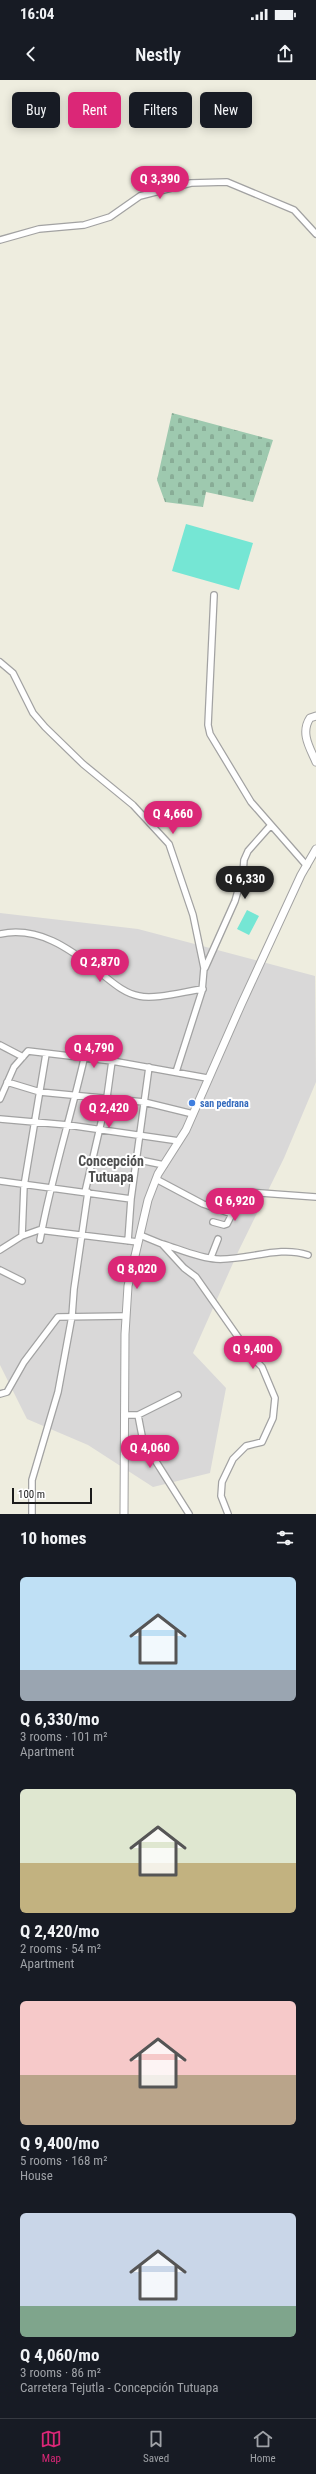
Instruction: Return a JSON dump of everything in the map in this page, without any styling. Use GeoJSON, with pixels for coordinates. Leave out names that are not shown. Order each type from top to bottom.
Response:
{"type":"FeatureCollection","features":[{"type":"Feature","properties":{"kind":"street"},"geometry":{"type":"LineString","coordinates":[[0,240],[39,229],[91,223],[110,217],[140,196],[191,183],[227,182],[294,210],[316,234]]}},
{"type":"Feature","properties":{"kind":"street"},"geometry":{"type":"LineString","coordinates":[[214,595],[210,633],[208,725],[210,734],[244,793],[307,866]]}},
{"type":"Feature","properties":{"kind":"street"},"geometry":{"type":"LineString","coordinates":[[0,662],[13,673],[33,713],[45,727],[83,764],[133,805],[169,844],[192,915],[204,968],[203,989],[176,1072]]}},
{"type":"Feature","properties":{"kind":"street"},"geometry":{"type":"LineString","coordinates":[[316,716],[310,718],[305,730],[316,762]]}},
{"type":"Feature","properties":{"kind":"street"},"geometry":{"type":"LineString","coordinates":[[204,968],[235,901],[244,872],[244,860],[248,851],[271,825]]}},
{"type":"Feature","properties":{"kind":"street"},"geometry":{"type":"LineString","coordinates":[[124,1514],[124,1415],[128,1286],[148,1200],[156,1179],[193,1114],[207,1078],[316,849]]}},
{"type":"Feature","properties":{"kind":"street"},"geometry":{"type":"LineString","coordinates":[[0,934],[15,931],[49,938],[98,970],[119,988],[140,997],[203,989]]}},
{"type":"Feature","properties":{"kind":"street"},"geometry":{"type":"LineString","coordinates":[[0,1045],[23,1057]]}},
{"type":"Feature","properties":{"kind":"street"},"geometry":{"type":"LineString","coordinates":[[0,1099],[14,1067],[28,1051],[84,1060],[112,1061],[207,1078]]}},
{"type":"Feature","properties":{"kind":"street"},"geometry":{"type":"LineString","coordinates":[[22,1236],[24,1186],[46,1054]]}},
{"type":"Feature","properties":{"kind":"street"},"geometry":{"type":"LineString","coordinates":[[40,1240],[50,1187],[68,1125],[84,1060]]}},
{"type":"Feature","properties":{"kind":"street"},"geometry":{"type":"LineString","coordinates":[[32,1514],[32,1480],[58,1392],[72,1316],[87,1192],[107,1097],[112,1061]]}},
{"type":"Feature","properties":{"kind":"street"},"geometry":{"type":"LineString","coordinates":[[128,1241],[130,1199],[148,1067]]}},
{"type":"Feature","properties":{"kind":"street"},"geometry":{"type":"LineString","coordinates":[[7,1082],[40,1092],[76,1094],[144,1102],[193,1114]]}},
{"type":"Feature","properties":{"kind":"street"},"geometry":{"type":"LineString","coordinates":[[0,1119],[36,1121],[179,1141]]}},
{"type":"Feature","properties":{"kind":"street"},"geometry":{"type":"LineString","coordinates":[[135,1159],[164,1165]]}},
{"type":"Feature","properties":{"kind":"street"},"geometry":{"type":"LineString","coordinates":[[156,1179],[203,1204],[232,1214]]}},
{"type":"Feature","properties":{"kind":"street"},"geometry":{"type":"LineString","coordinates":[[0,1181],[24,1186],[26,1183],[130,1199]]}},
{"type":"Feature","properties":{"kind":"street"},"geometry":{"type":"LineString","coordinates":[[213,1222],[224,1225],[227,1224],[241,1197],[247,1192],[316,1198]]}},
{"type":"Feature","properties":{"kind":"street"},"geometry":{"type":"LineString","coordinates":[[0,1250],[22,1236],[42,1230],[128,1241],[139,1238],[216,1259],[281,1252],[308,1255]]}},
{"type":"Feature","properties":{"kind":"street"},"geometry":{"type":"LineString","coordinates":[[211,1258],[218,1239]]}},
{"type":"Feature","properties":{"kind":"street"},"geometry":{"type":"LineString","coordinates":[[162,1244],[184,1268],[196,1277],[210,1294],[252,1357],[262,1367],[276,1398],[273,1418],[262,1442],[240,1450],[233,1459],[222,1482],[221,1496],[228,1514]]}},
{"type":"Feature","properties":{"kind":"street"},"geometry":{"type":"LineString","coordinates":[[0,1270],[22,1281]]}},
{"type":"Feature","properties":{"kind":"street"},"geometry":{"type":"LineString","coordinates":[[0,1394],[7,1392],[24,1362],[58,1317],[126,1316]]}},
{"type":"Feature","properties":{"kind":"street"},"geometry":{"type":"LineString","coordinates":[[124,1415],[138,1415],[178,1395]]}},
{"type":"Feature","properties":{"kind":"street"},"geometry":{"type":"LineString","coordinates":[[138,1415],[143,1441],[189,1514]]}},
{"type":"Feature","properties":{"kind":"shaded area"},"geometry":{"type":"Polygon","coordinates":[[[186,524],[253,543],[239,590],[172,571],[186,524]]]}},
{"type":"Feature","properties":{"kind":"shaded area"},"geometry":{"type":"Polygon","coordinates":[[[247,910],[259,916],[249,935],[237,929],[247,910]]]}},
{"type":"Feature","properties":{"kind":"shaded area"},"geometry":{"type":"Polygon","coordinates":[[[0,913],[138,929],[315,976],[316,1082],[284,1158],[238,1252],[193,1353],[226,1388],[210,1473],[153,1487],[88,1445],[27,1419],[0,1365],[0,913]]]}},
{"type":"Feature","properties":{"kind":"green space"},"geometry":{"type":"Polygon","coordinates":[[[172,413],[273,440],[253,502],[206,492],[203,507],[165,502],[157,480],[172,413]]]}},
{"type":"Feature","properties":{"kind":"place","name":"san pedrana"},"geometry":{"type":"Point","coordinates":[192,1103]}},
{"type":"Feature","properties":{"kind":"district","name":"Concepción Tutuapa"},"geometry":{"type":"Point","coordinates":[111,1170]}}]}
